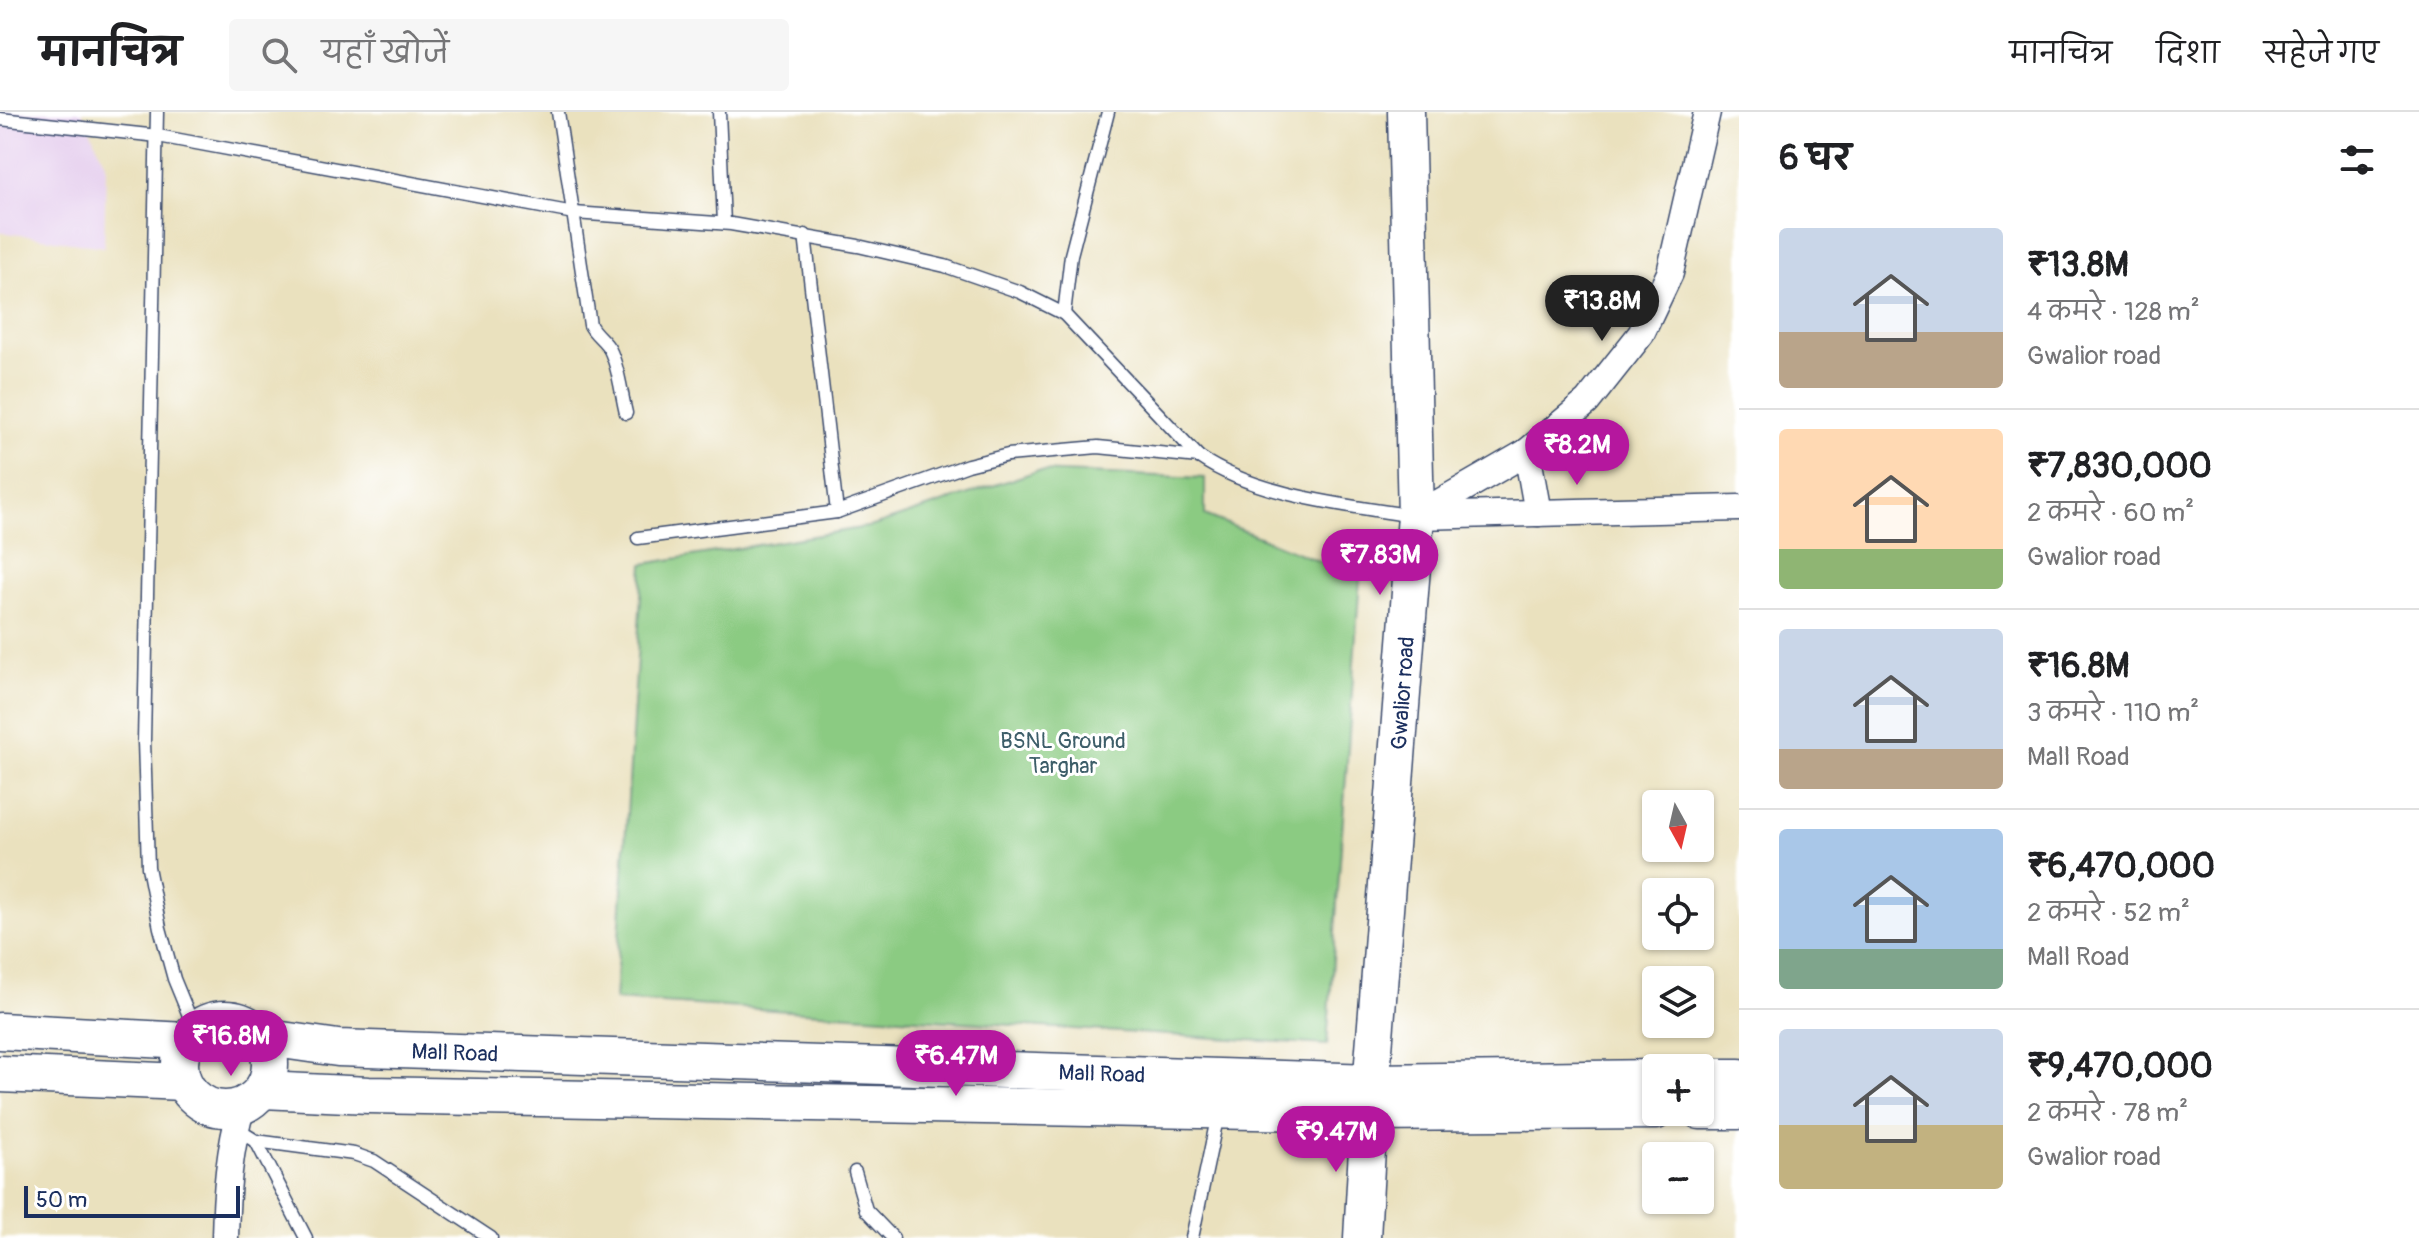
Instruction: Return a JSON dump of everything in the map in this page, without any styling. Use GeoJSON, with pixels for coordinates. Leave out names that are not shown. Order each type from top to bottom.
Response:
{"type":"FeatureCollection","features":[{"type":"Feature","properties":{"kind":"main road","name":"Gwalior road"},"geometry":{"type":"LineString","coordinates":[[1362,1238],[1370,1098],[1416,516],[1406,112]]}},
{"type":"Feature","properties":{"kind":"main road"},"geometry":{"type":"LineString","coordinates":[[222,1019],[237,1020],[261,1037],[271,1063],[249,1116],[215,1108],[191,1094],[183,1082],[180,1061],[191,1036],[208,1022],[222,1019]]}},
{"type":"Feature","properties":{"kind":"main road"},"geometry":{"type":"LineString","coordinates":[[0,1031],[191,1036]]}},
{"type":"Feature","properties":{"kind":"main road","name":"Mall Road"},"geometry":{"type":"LineString","coordinates":[[261,1037],[338,1048],[1642,1110]]}},
{"type":"Feature","properties":{"kind":"main road"},"geometry":{"type":"LineString","coordinates":[[0,1074],[183,1082]]}},
{"type":"Feature","properties":{"kind":"main road"},"geometry":{"type":"LineString","coordinates":[[1714,1077],[1739,1077]]}},
{"type":"Feature","properties":{"kind":"main road","name":"Mall Road"},"geometry":{"type":"LineString","coordinates":[[249,1116],[369,1095],[1218,1111],[1642,1079]]}},
{"type":"Feature","properties":{"kind":"main road"},"geometry":{"type":"LineString","coordinates":[[1714,1111],[1739,1111]]}},
{"type":"Feature","properties":{"kind":"street"},"geometry":{"type":"LineString","coordinates":[[1416,516],[1527,452],[1587,402],[1641,334],[1670,273],[1707,112]]}},
{"type":"Feature","properties":{"kind":"street"},"geometry":{"type":"LineString","coordinates":[[1527,452],[1538,513]]}},
{"type":"Feature","properties":{"kind":"street"},"geometry":{"type":"LineString","coordinates":[[1416,516],[1739,508]]}},
{"type":"Feature","properties":{"kind":"street"},"geometry":{"type":"LineString","coordinates":[[225,1238],[226,1190],[249,1116]]}},
{"type":"Feature","properties":{"kind":"lane"},"geometry":{"type":"LineString","coordinates":[[157,112],[144,741],[148,867],[160,928],[191,1036]]}},
{"type":"Feature","properties":{"kind":"lane"},"geometry":{"type":"LineString","coordinates":[[558,112],[590,325],[608,346],[626,413]]}},
{"type":"Feature","properties":{"kind":"lane"},"geometry":{"type":"LineString","coordinates":[[719,112],[724,223]]}},
{"type":"Feature","properties":{"kind":"lane"},"geometry":{"type":"LineString","coordinates":[[1064,314],[1071,255],[1108,112]]}},
{"type":"Feature","properties":{"kind":"lane"},"geometry":{"type":"LineString","coordinates":[[0,119],[158,136],[574,213],[724,223],[805,235],[945,266],[1020,292],[1064,314],[1199,457],[1229,474],[1304,498],[1416,516]]}},
{"type":"Feature","properties":{"kind":"lane"},"geometry":{"type":"LineString","coordinates":[[805,235],[837,512]]}},
{"type":"Feature","properties":{"kind":"lane"},"geometry":{"type":"LineString","coordinates":[[638,538],[837,512],[968,465],[1008,455],[1098,447],[1199,457]]}},
{"type":"Feature","properties":{"kind":"lane"},"geometry":{"type":"LineString","coordinates":[[1192,1238],[1218,1111]]}},
{"type":"Feature","properties":{"kind":"lane"},"geometry":{"type":"LineString","coordinates":[[249,1116],[306,1238]]}},
{"type":"Feature","properties":{"kind":"lane"},"geometry":{"type":"LineString","coordinates":[[249,1116],[374,1161],[491,1238]]}},
{"type":"Feature","properties":{"kind":"lane"},"geometry":{"type":"LineString","coordinates":[[855,1172],[866,1210],[893,1238]]}},
{"type":"Feature","properties":{"kind":"shaded area"},"geometry":{"type":"Polygon","coordinates":[[[0,112],[82,112],[106,165],[104,247],[0,232],[0,112]]]}},
{"type":"Feature","properties":{"kind":"green space","name":"BSNL Ground Targhar"},"geometry":{"type":"Polygon","coordinates":[[[1037,471],[1205,478],[1205,515],[1360,578],[1327,1045],[615,1000],[643,564],[873,526],[1037,471]]]}}]}
